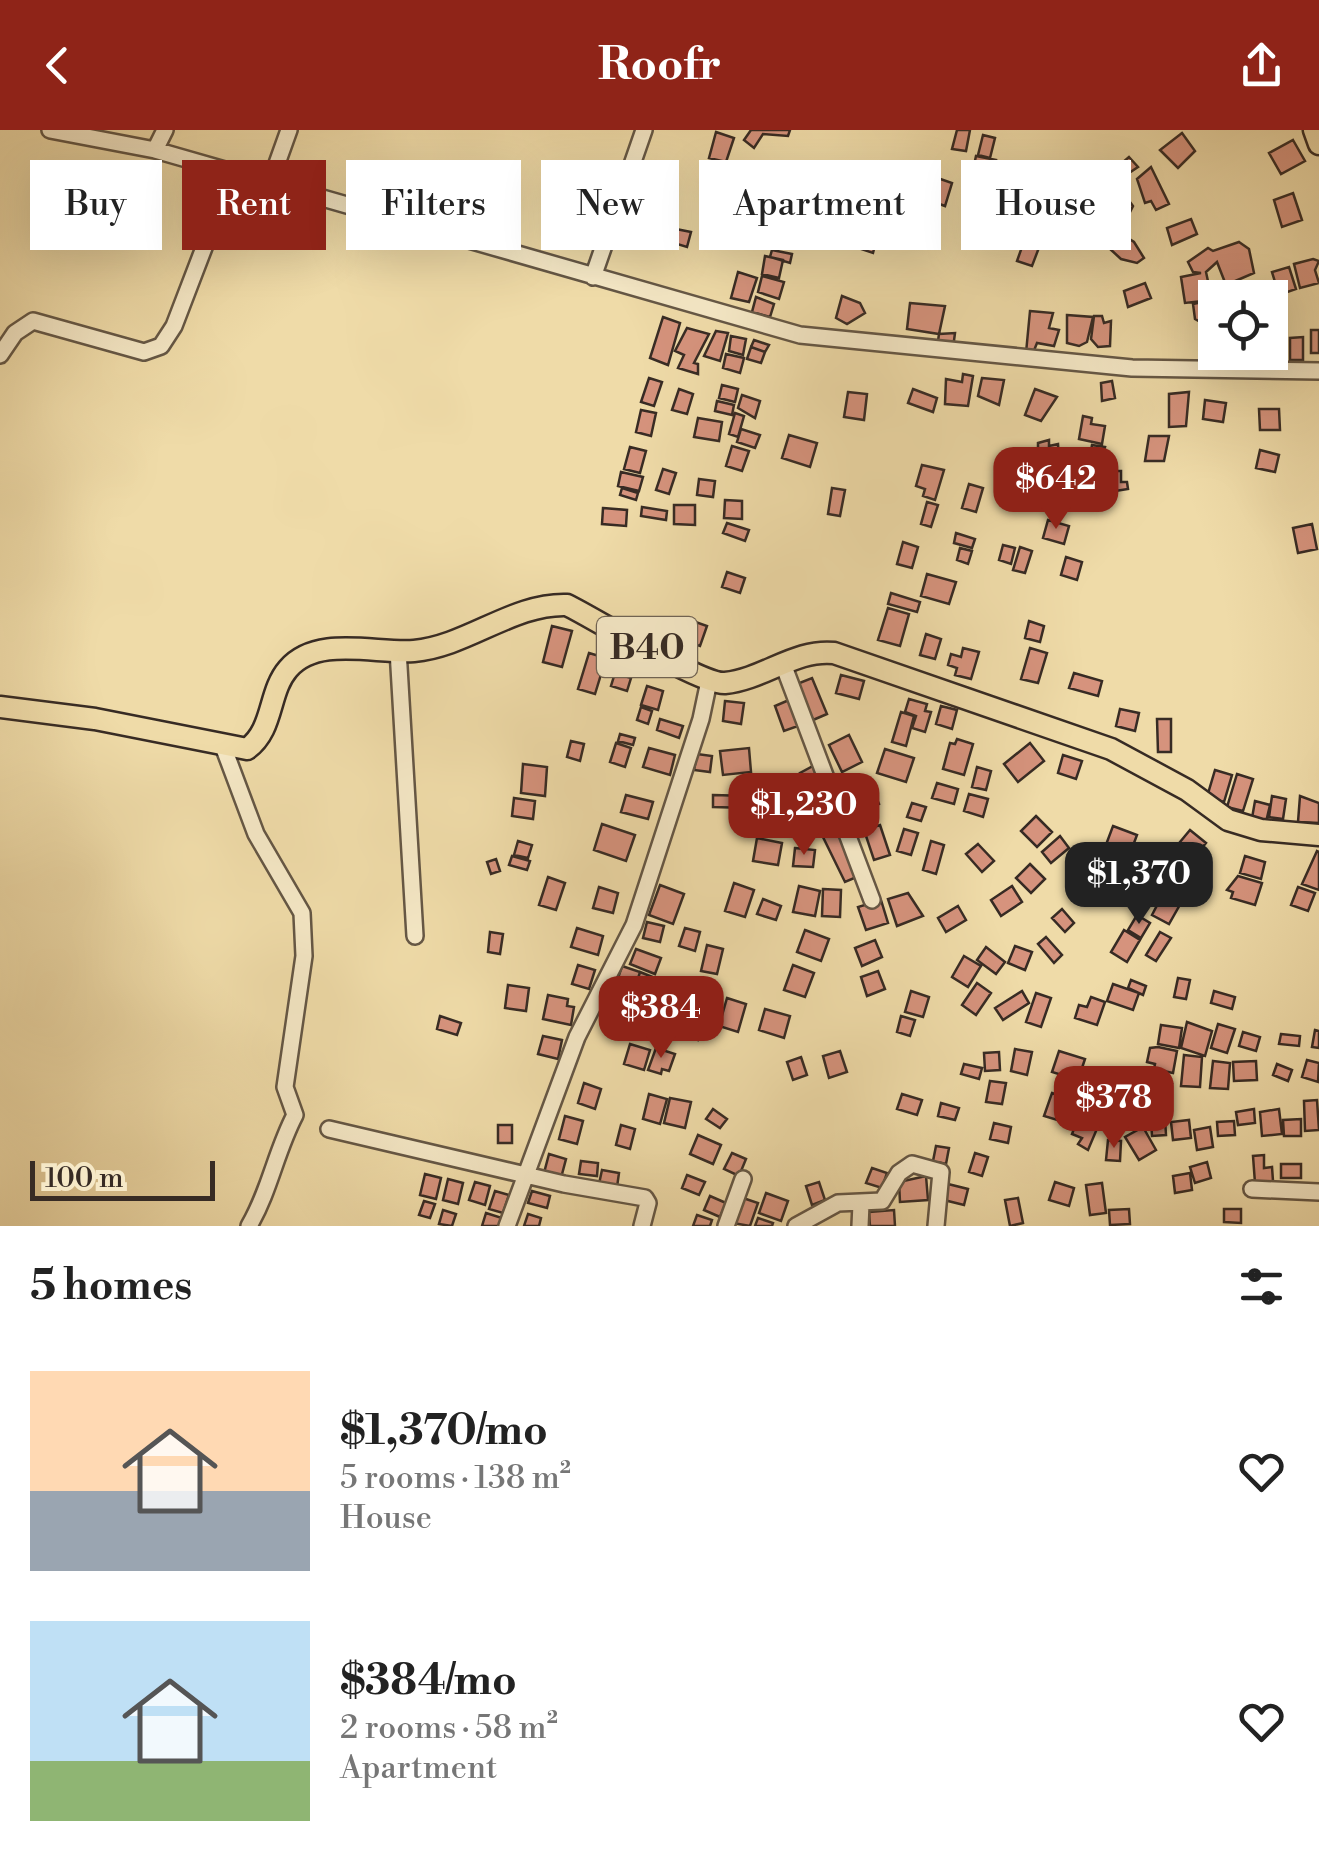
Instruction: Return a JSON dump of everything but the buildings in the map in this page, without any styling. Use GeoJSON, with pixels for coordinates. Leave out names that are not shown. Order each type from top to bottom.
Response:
{"type":"FeatureCollection","features":[{"type":"Feature","properties":{"kind":"main road"},"geometry":{"type":"LineString","coordinates":[[1314,130],[1319,144]]}},
{"type":"Feature","properties":{"kind":"main road","name":"B40"},"geometry":{"type":"LineString","coordinates":[[223,746],[247,749],[258,742],[288,669],[312,654],[342,649],[398,650],[457,640],[542,604],[567,605],[709,681],[726,683],[812,650],[834,652],[1110,750],[1187,790],[1228,820],[1261,830],[1319,836]]}},
{"type":"Feature","properties":{"kind":"main road"},"geometry":{"type":"LineString","coordinates":[[0,707],[95,719],[223,746]]}},
{"type":"Feature","properties":{"kind":"street"},"geometry":{"type":"LineString","coordinates":[[50,130],[190,160]]}},
{"type":"Feature","properties":{"kind":"street"},"geometry":{"type":"LineString","coordinates":[[155,150],[165,130]]}},
{"type":"Feature","properties":{"kind":"street"},"geometry":{"type":"LineString","coordinates":[[279,160],[290,130]]}},
{"type":"Feature","properties":{"kind":"street"},"geometry":{"type":"LineString","coordinates":[[593,277],[644,130]]}},
{"type":"Feature","properties":{"kind":"street"},"geometry":{"type":"LineString","coordinates":[[326,199],[800,335],[1132,368],[1319,371]]}},
{"type":"Feature","properties":{"kind":"street"},"geometry":{"type":"LineString","coordinates":[[0,355],[15,333],[33,321],[144,352],[161,346],[174,326],[203,250]]}},
{"type":"Feature","properties":{"kind":"street"},"geometry":{"type":"LineString","coordinates":[[398,650],[415,936]]}},
{"type":"Feature","properties":{"kind":"street"},"geometry":{"type":"LineString","coordinates":[[783,664],[872,900]]}},
{"type":"Feature","properties":{"kind":"street"},"geometry":{"type":"LineString","coordinates":[[508,1226],[577,1037],[634,925],[701,720],[709,681]]}},
{"type":"Feature","properties":{"kind":"street"},"geometry":{"type":"LineString","coordinates":[[223,746],[256,834],[302,913],[304,956],[286,1087],[295,1115],[276,1152],[264,1200],[250,1226]]}},
{"type":"Feature","properties":{"kind":"street"},"geometry":{"type":"LineString","coordinates":[[329,1130],[524,1176],[644,1198],[648,1203],[642,1226]]}},
{"type":"Feature","properties":{"kind":"street"},"geometry":{"type":"LineString","coordinates":[[796,1226],[838,1203],[882,1202],[899,1174],[912,1164],[941,1172],[936,1226]]}},
{"type":"Feature","properties":{"kind":"street"},"geometry":{"type":"LineString","coordinates":[[726,1226],[743,1178]]}},
{"type":"Feature","properties":{"kind":"street"},"geometry":{"type":"LineString","coordinates":[[1252,1189],[1319,1192]]}},
{"type":"Feature","properties":{"kind":"street"},"geometry":{"type":"LineString","coordinates":[[860,1226],[861,1204]]}}]}
